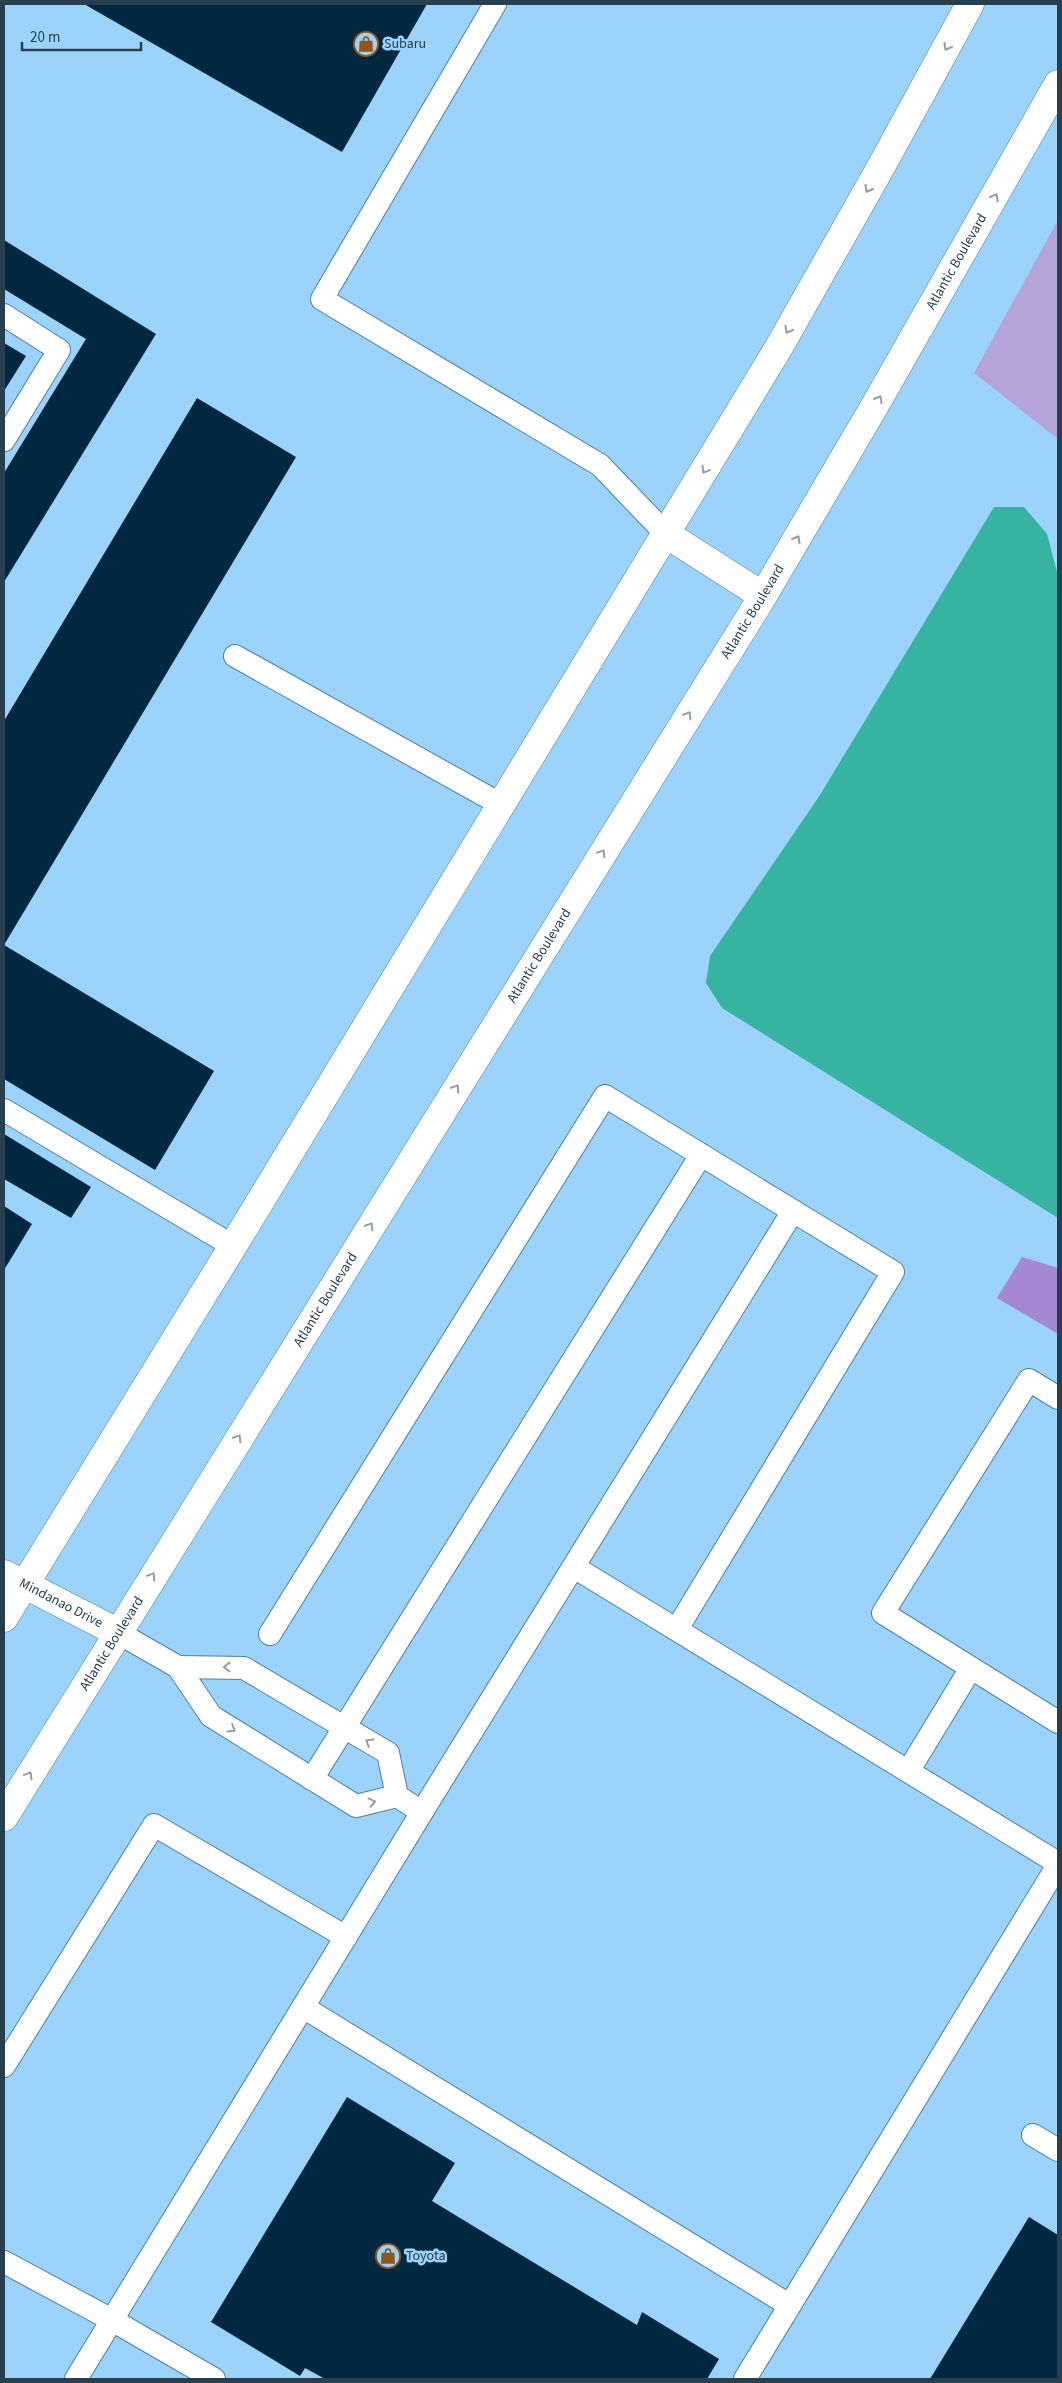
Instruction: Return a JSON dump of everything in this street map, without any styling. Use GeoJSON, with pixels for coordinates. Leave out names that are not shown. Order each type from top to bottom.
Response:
{"type":"FeatureCollection","features":[{"type":"Feature","properties":{"kind":"main road"},"geometry":{"type":"LineString","coordinates":[[4,1618],[14,1580],[232,1246],[666,534],[783,338],[882,165],[970,4]]}},
{"type":"Feature","properties":{"kind":"main road","name":"Atlantic Boulevard"},"geometry":{"type":"LineString","coordinates":[[4,1817],[117,1632],[763,596],[884,389],[1058,84]]}},
{"type":"Feature","properties":{"kind":"main road"},"geometry":{"type":"LineString","coordinates":[[666,534],[763,596]]}},
{"type":"Feature","properties":{"kind":"main road","name":"Mindanao Drive"},"geometry":{"type":"LineString","coordinates":[[14,1580],[117,1632]]}},
{"type":"Feature","properties":{"kind":"lane"},"geometry":{"type":"LineString","coordinates":[[495,4],[322,299],[600,465],[666,534]]}},
{"type":"Feature","properties":{"kind":"lane"},"geometry":{"type":"LineString","coordinates":[[4,315],[59,350],[4,440]]}},
{"type":"Feature","properties":{"kind":"lane"},"geometry":{"type":"LineString","coordinates":[[235,656],[500,804]]}},
{"type":"Feature","properties":{"kind":"lane"},"geometry":{"type":"LineString","coordinates":[[270,1634],[605,1096],[893,1272],[678,1629]]}},
{"type":"Feature","properties":{"kind":"lane"},"geometry":{"type":"LineString","coordinates":[[4,1110],[232,1246]]}},
{"type":"Feature","properties":{"kind":"lane"},"geometry":{"type":"LineString","coordinates":[[312,1779],[701,1155]]}},
{"type":"Feature","properties":{"kind":"lane"},"geometry":{"type":"LineString","coordinates":[[76,2379],[302,2007],[793,1211]]}},
{"type":"Feature","properties":{"kind":"lane"},"geometry":{"type":"LineString","coordinates":[[1058,1398],[1029,1380],[884,1614],[1058,1722]]}},
{"type":"Feature","properties":{"kind":"lane"},"geometry":{"type":"LineString","coordinates":[[574,1567],[909,1770],[1058,1864],[745,2379]]}},
{"type":"Feature","properties":{"kind":"lane"},"geometry":{"type":"LineString","coordinates":[[117,1632],[178,1667],[211,1716],[356,1806],[397,1796]]}},
{"type":"Feature","properties":{"kind":"lane"},"geometry":{"type":"LineString","coordinates":[[178,1667],[244,1668],[345,1727],[388,1754],[397,1796],[422,1812]]}},
{"type":"Feature","properties":{"kind":"lane"},"geometry":{"type":"LineString","coordinates":[[909,1770],[971,1668]]}},
{"type":"Feature","properties":{"kind":"lane"},"geometry":{"type":"LineString","coordinates":[[4,2066],[154,1825],[346,1936]]}},
{"type":"Feature","properties":{"kind":"lane"},"geometry":{"type":"LineString","coordinates":[[302,2007],[789,2305]]}},
{"type":"Feature","properties":{"kind":"lane"},"geometry":{"type":"LineString","coordinates":[[1033,2135],[1058,2150]]}},
{"type":"Feature","properties":{"kind":"lane"},"geometry":{"type":"LineString","coordinates":[[4,2262],[112,2320],[214,2379]]}},
{"type":"Feature","properties":{"kind":"shaded area"},"geometry":{"type":"Polygon","coordinates":[[[1058,220],[1058,439],[974,373],[1058,220]]]}},
{"type":"Feature","properties":{"kind":"shaded area"},"geometry":{"type":"Polygon","coordinates":[[[994,507],[1024,507],[1047,534],[1058,576],[1058,1218],[722,1008],[706,983],[710,956],[820,795],[994,507]]]}},
{"type":"Feature","properties":{"kind":"shaded area"},"geometry":{"type":"Polygon","coordinates":[[[1022,1257],[1058,1268],[1058,1334],[997,1298],[1022,1257]]]}},
{"type":"Feature","properties":{"kind":"building"},"geometry":{"type":"Polygon","coordinates":[[[84,4],[427,4],[342,152],[84,4]]]}},
{"type":"Feature","properties":{"kind":"building"},"geometry":{"type":"Polygon","coordinates":[[[4,240],[156,334],[4,582],[4,473],[86,339],[4,289],[4,240]]]}},
{"type":"Feature","properties":{"kind":"building"},"geometry":{"type":"Polygon","coordinates":[[[4,343],[26,356],[4,391],[4,343]]]}},
{"type":"Feature","properties":{"kind":"building"},"geometry":{"type":"Polygon","coordinates":[[[197,398],[296,457],[4,945],[4,721],[197,398]]]}},
{"type":"Feature","properties":{"kind":"building"},"geometry":{"type":"Polygon","coordinates":[[[4,945],[214,1071],[155,1170],[4,1079],[4,945]]]}},
{"type":"Feature","properties":{"kind":"building"},"geometry":{"type":"Polygon","coordinates":[[[4,1134],[91,1187],[71,1218],[4,1179],[4,1134]]]}},
{"type":"Feature","properties":{"kind":"building"},"geometry":{"type":"Polygon","coordinates":[[[4,1206],[32,1224],[4,1270],[4,1206]]]}},
{"type":"Feature","properties":{"kind":"building","name":"Toyota"},"geometry":{"type":"Polygon","coordinates":[[[347,2097],[455,2163],[432,2201],[637,2325],[642,2312],[719,2359],[707,2379],[325,2379],[305,2368],[300,2376],[211,2322],[347,2097]]]}},
{"type":"Feature","properties":{"kind":"building"},"geometry":{"type":"Polygon","coordinates":[[[1029,2217],[1058,2235],[1058,2379],[930,2379],[1029,2217]]]}},
{"type":"Feature","properties":{"kind":"place","name":"Subaru"},"geometry":{"type":"Point","coordinates":[366,44]}},
{"type":"Feature","properties":{"kind":"place","name":"Toyota"},"geometry":{"type":"Point","coordinates":[388,2256]}}]}
